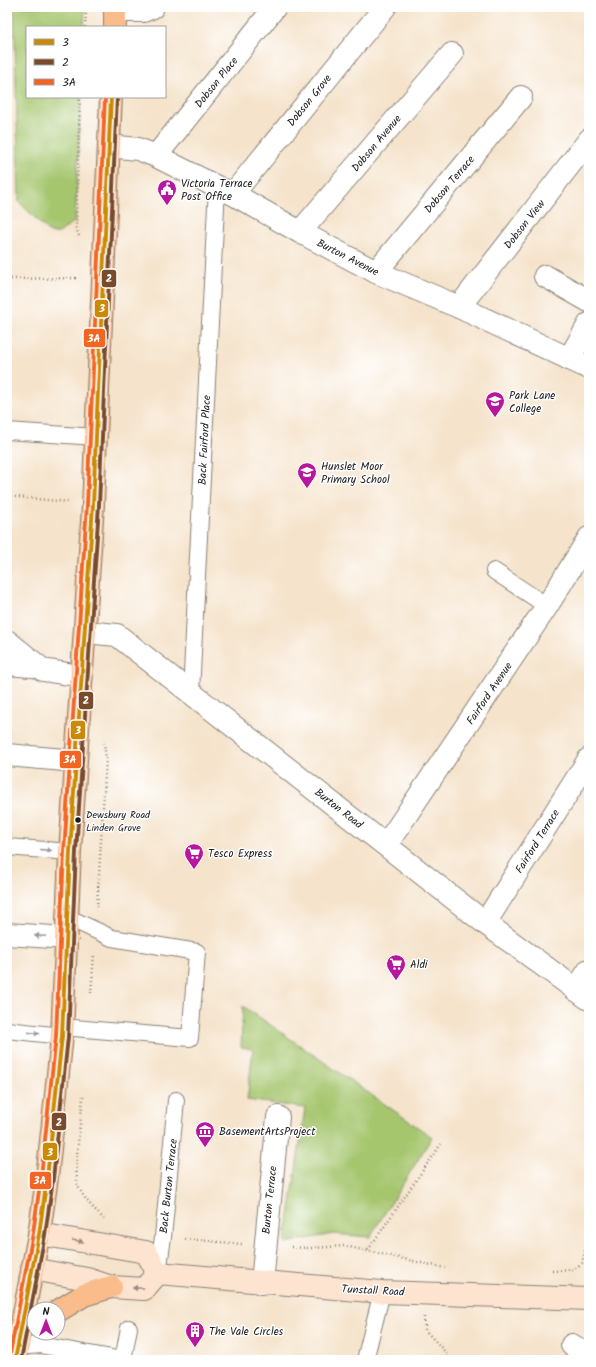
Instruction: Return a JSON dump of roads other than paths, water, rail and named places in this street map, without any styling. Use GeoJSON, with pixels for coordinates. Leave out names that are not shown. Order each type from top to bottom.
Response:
{"type":"FeatureCollection","features":[{"type":"Feature","properties":{"kind":"main road"},"geometry":{"type":"LineString","coordinates":[[17,1354],[39,1234],[47,1178],[62,1032],[70,852],[93,505],[111,98]]}},
{"type":"Feature","properties":{"kind":"main road"},"geometry":{"type":"LineString","coordinates":[[66,1307],[84,1295],[111,1287]]}},
{"type":"Feature","properties":{"kind":"main road"},"geometry":{"type":"LineString","coordinates":[[17,1354],[28,1341]]}},
{"type":"Feature","properties":{"kind":"street"},"geometry":{"type":"LineString","coordinates":[[115,15],[143,11],[153,7]]}},
{"type":"Feature","properties":{"kind":"street","name":"Dobson Place"},"geometry":{"type":"LineString","coordinates":[[156,156],[275,7]]}},
{"type":"Feature","properties":{"kind":"street","name":"Dobson Grove"},"geometry":{"type":"LineString","coordinates":[[225,191],[385,7]]}},
{"type":"Feature","properties":{"kind":"street","name":"Dobson Avenue"},"geometry":{"type":"LineString","coordinates":[[300,232],[452,54]]}},
{"type":"Feature","properties":{"kind":"street","name":"Dobson Terrace"},"geometry":{"type":"LineString","coordinates":[[376,272],[521,97]]}},
{"type":"Feature","properties":{"kind":"street","name":"Dobson View"},"geometry":{"type":"LineString","coordinates":[[459,307],[588,140]]}},
{"type":"Feature","properties":{"kind":"street","name":"Burton Avenue"},"geometry":{"type":"LineString","coordinates":[[109,146],[138,149],[156,156],[225,191],[376,272],[459,307],[589,368]]}},
{"type":"Feature","properties":{"kind":"street"},"geometry":{"type":"LineString","coordinates":[[545,276],[589,301]]}},
{"type":"Feature","properties":{"kind":"street"},"geometry":{"type":"LineString","coordinates":[[569,359],[589,324]]}},
{"type":"Feature","properties":{"kind":"street","name":"Fairford Avenue"},"geometry":{"type":"LineString","coordinates":[[386,845],[548,606],[589,538]]}},
{"type":"Feature","properties":{"kind":"street","name":"Burton Road"},"geometry":{"type":"LineString","coordinates":[[85,632],[117,635],[485,923],[582,995]]}},
{"type":"Feature","properties":{"kind":"street"},"geometry":{"type":"LineString","coordinates":[[7,641],[43,670],[81,676]]}},
{"type":"Feature","properties":{"kind":"street"},"geometry":{"type":"LineString","coordinates":[[7,755],[76,761]]}},
{"type":"Feature","properties":{"kind":"street","name":"Fairford Terrace"},"geometry":{"type":"LineString","coordinates":[[485,923],[589,759]]}},
{"type":"Feature","properties":{"kind":"street"},"geometry":{"type":"LineString","coordinates":[[10,935],[67,928]]}},
{"type":"Feature","properties":{"kind":"street"},"geometry":{"type":"LineString","coordinates":[[582,995],[589,970]]}},
{"type":"Feature","properties":{"kind":"street","name":"Burton Terrace"},"geometry":{"type":"LineString","coordinates":[[262,1282],[264,1246],[278,1117]]}},
{"type":"Feature","properties":{"kind":"street"},"geometry":{"type":"LineString","coordinates":[[32,1269],[87,1279],[111,1287],[144,1289],[158,1273],[146,1252],[39,1234]]}},
{"type":"Feature","properties":{"kind":"street","name":"Tunstall Road"},"geometry":{"type":"LineString","coordinates":[[158,1273],[382,1292],[589,1299]]}},
{"type":"Feature","properties":{"kind":"lane","name":"Back Fairford Place"},"geometry":{"type":"LineString","coordinates":[[191,692],[225,191]]}},
{"type":"Feature","properties":{"kind":"lane"},"geometry":{"type":"LineString","coordinates":[[7,430],[96,437]]}},
{"type":"Feature","properties":{"kind":"lane"},"geometry":{"type":"LineString","coordinates":[[494,571],[548,606]]}},
{"type":"Feature","properties":{"kind":"lane"},"geometry":{"type":"LineString","coordinates":[[7,667],[43,670]]}},
{"type":"Feature","properties":{"kind":"lane"},"geometry":{"type":"LineString","coordinates":[[14,848],[70,852]]}},
{"type":"Feature","properties":{"kind":"lane"},"geometry":{"type":"LineString","coordinates":[[7,1030],[62,1032],[87,1029],[190,1038],[197,952],[112,938],[96,930],[67,928]]}},
{"type":"Feature","properties":{"kind":"lane","name":"Back Burton Terrace"},"geometry":{"type":"LineString","coordinates":[[158,1273],[163,1237],[176,1100]]}},
{"type":"Feature","properties":{"kind":"lane"},"geometry":{"type":"LineString","coordinates":[[365,1360],[382,1292]]}},
{"type":"Feature","properties":{"kind":"lane"},"geometry":{"type":"LineString","coordinates":[[17,1354],[40,1345],[123,1360],[129,1328]]}},
{"type":"Feature","properties":{"kind":"place","name":"Victoria Terrace Post Office"},"geometry":{"type":"Point","coordinates":[167,206]}},
{"type":"Feature","properties":{"kind":"place","name":"Park Lane College"},"geometry":{"type":"Point","coordinates":[495,418]}},
{"type":"Feature","properties":{"kind":"place","name":"Hunslet Moor Primary School"},"geometry":{"type":"Point","coordinates":[307,489]}},
{"type":"Feature","properties":{"kind":"place","name":"Dewsbury Road Linden Grove"},"geometry":{"type":"Point","coordinates":[78,820]}},
{"type":"Feature","properties":{"kind":"place","name":"Tesco Express"},"geometry":{"type":"Point","coordinates":[194,870]}},
{"type":"Feature","properties":{"kind":"place","name":"Aldi"},"geometry":{"type":"Point","coordinates":[396,981]}},
{"type":"Feature","properties":{"kind":"place","name":"BasementArtsProject"},"geometry":{"type":"Point","coordinates":[205,1148]}},
{"type":"Feature","properties":{"kind":"place","name":"The Vale Circles"},"geometry":{"type":"Point","coordinates":[195,1348]}}]}
